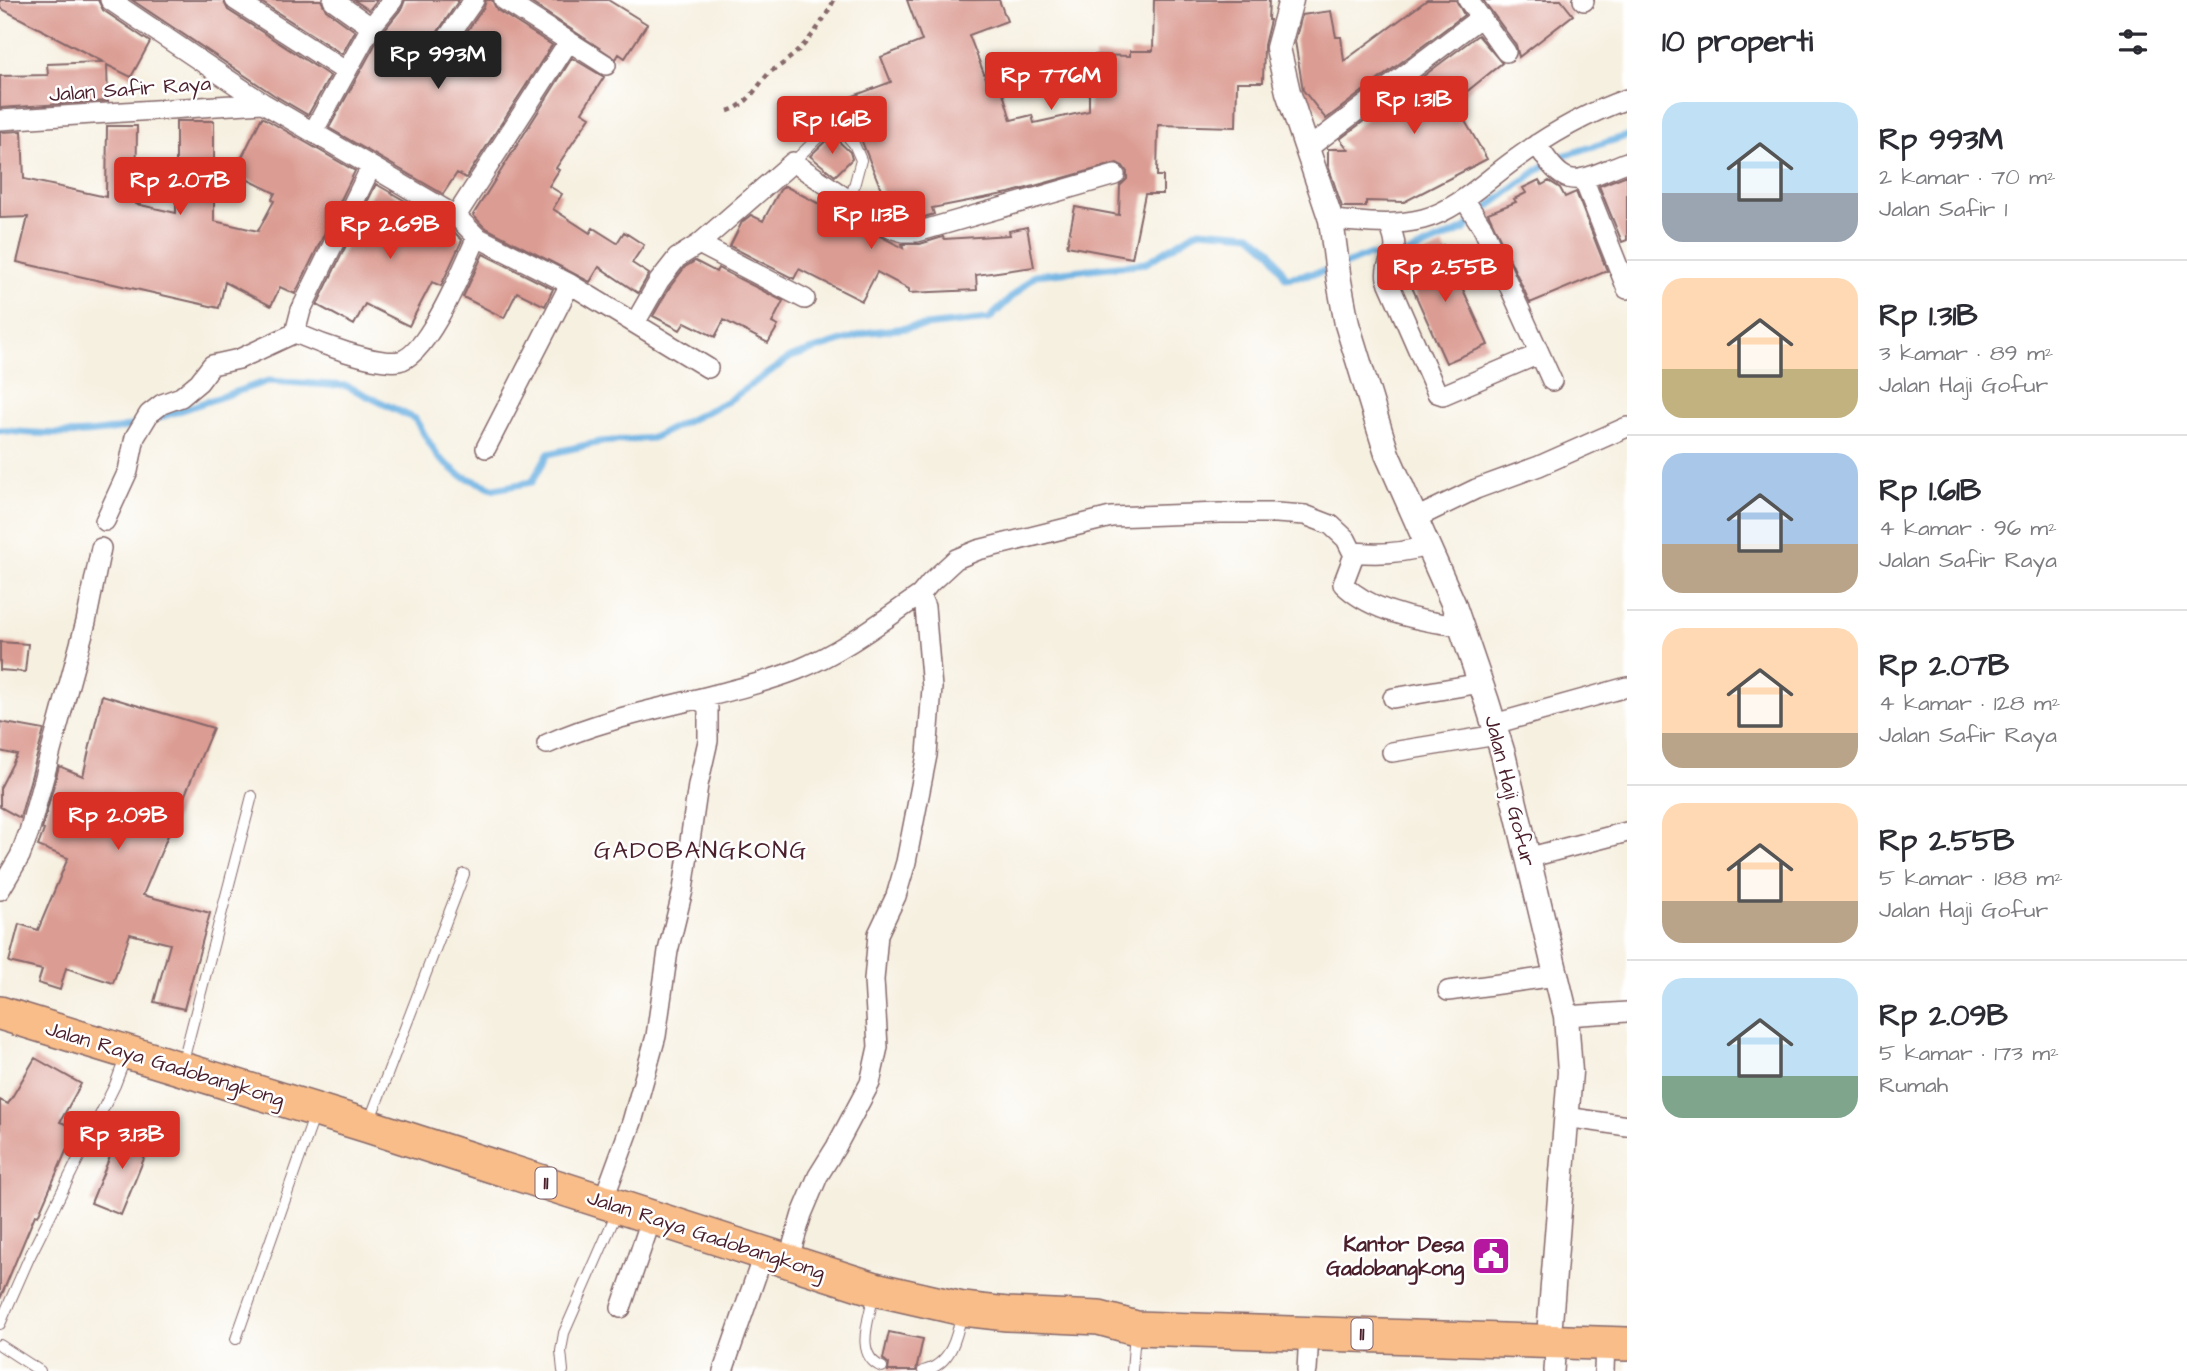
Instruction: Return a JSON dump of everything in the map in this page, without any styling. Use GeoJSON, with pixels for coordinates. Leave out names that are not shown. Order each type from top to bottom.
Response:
{"type":"FeatureCollection","features":[{"type":"Feature","properties":{"kind":"highway","name":"Jalan Raya Gadobangkong"},"geometry":{"type":"LineString","coordinates":[[0,1013],[368,1126],[875,1289],[963,1308],[1007,1314],[1099,1318],[1136,1328],[1309,1332],[1616,1346]]}},
{"type":"Feature","properties":{"kind":"highway","name":"Jalan Raya Gadobangkong"},"geometry":{"type":"LineString","coordinates":[[1099,1318],[1137,1307],[1553,1345]]}},
{"type":"Feature","properties":{"kind":"street"},"geometry":{"type":"LineString","coordinates":[[110,0],[263,103],[456,216],[478,237],[570,284],[708,368]]}},
{"type":"Feature","properties":{"kind":"street"},"geometry":{"type":"LineString","coordinates":[[235,0],[339,66],[345,74]]}},
{"type":"Feature","properties":{"kind":"street"},"geometry":{"type":"LineString","coordinates":[[333,0],[371,27]]}},
{"type":"Feature","properties":{"kind":"street"},"geometry":{"type":"LineString","coordinates":[[313,132],[371,27],[393,0]]}},
{"type":"Feature","properties":{"kind":"street"},"geometry":{"type":"LineString","coordinates":[[443,44],[474,0]]}},
{"type":"Feature","properties":{"kind":"street"},"geometry":{"type":"LineString","coordinates":[[505,0],[606,65]]}},
{"type":"Feature","properties":{"kind":"street"},"geometry":{"type":"LineString","coordinates":[[1291,0],[1278,48],[1288,92],[1331,220],[1389,225],[1471,209],[1545,156],[1606,107],[1627,99]]}},
{"type":"Feature","properties":{"kind":"street"},"geometry":{"type":"LineString","coordinates":[[1468,0],[1506,52]]}},
{"type":"Feature","properties":{"kind":"street"},"geometry":{"type":"LineString","coordinates":[[1307,149],[1481,17]]}},
{"type":"Feature","properties":{"kind":"street"},"geometry":{"type":"LineString","coordinates":[[456,216],[569,41]]}},
{"type":"Feature","properties":{"kind":"street","name":"Jalan Safir Raya"},"geometry":{"type":"LineString","coordinates":[[0,120],[263,103]]}},
{"type":"Feature","properties":{"kind":"street"},"geometry":{"type":"LineString","coordinates":[[1545,156],[1560,176],[1568,180],[1583,178],[1627,162]]}},
{"type":"Feature","properties":{"kind":"street"},"geometry":{"type":"LineString","coordinates":[[635,323],[659,281],[677,258],[699,244],[793,162],[890,228],[904,232],[916,232],[1115,175]]}},
{"type":"Feature","properties":{"kind":"street"},"geometry":{"type":"LineString","coordinates":[[295,334],[301,310],[371,167]]}},
{"type":"Feature","properties":{"kind":"street"},"geometry":{"type":"LineString","coordinates":[[1583,178],[1627,289]]}},
{"type":"Feature","properties":{"kind":"street"},"geometry":{"type":"LineString","coordinates":[[1471,209],[1552,381]]}},
{"type":"Feature","properties":{"kind":"street","name":"Jalan Haji Gofur"},"geometry":{"type":"LineString","coordinates":[[1331,220],[1348,324],[1387,454],[1462,626],[1481,683],[1566,1016],[1570,1072],[1553,1345]]}},
{"type":"Feature","properties":{"kind":"street"},"geometry":{"type":"LineString","coordinates":[[1389,225],[1396,250],[1387,269],[1387,279],[1439,394],[1443,395],[1539,354]]}},
{"type":"Feature","properties":{"kind":"street"},"geometry":{"type":"LineString","coordinates":[[106,521],[128,471],[135,437],[149,414],[162,404],[181,397],[199,382],[212,365],[239,359],[295,334],[320,344],[384,361],[409,358],[427,338],[478,237]]}},
{"type":"Feature","properties":{"kind":"street"},"geometry":{"type":"LineString","coordinates":[[699,244],[805,299]]}},
{"type":"Feature","properties":{"kind":"street"},"geometry":{"type":"LineString","coordinates":[[486,448],[570,284]]}},
{"type":"Feature","properties":{"kind":"street"},"geometry":{"type":"LineString","coordinates":[[1414,519],[1476,489],[1539,466],[1627,427]]}},
{"type":"Feature","properties":{"kind":"street"},"geometry":{"type":"LineString","coordinates":[[547,744],[564,736],[652,709],[700,699],[796,670],[827,657],[920,595],[956,559],[1111,517],[1220,513],[1305,515],[1331,525],[1354,552],[1376,555],[1427,546]]}},
{"type":"Feature","properties":{"kind":"street"},"geometry":{"type":"LineString","coordinates":[[0,890],[20,856],[29,832],[86,622],[101,548]]}},
{"type":"Feature","properties":{"kind":"street"},"geometry":{"type":"LineString","coordinates":[[1354,552],[1343,584],[1357,596],[1411,619],[1462,626]]}},
{"type":"Feature","properties":{"kind":"street"},"geometry":{"type":"LineString","coordinates":[[723,1371],[776,1257],[802,1214],[818,1176],[870,1083],[878,1047],[874,979],[878,934],[896,896],[906,862],[927,755],[932,688],[925,607],[920,595]]}},
{"type":"Feature","properties":{"kind":"street"},"geometry":{"type":"LineString","coordinates":[[1393,698],[1481,683]]}},
{"type":"Feature","properties":{"kind":"street"},"geometry":{"type":"LineString","coordinates":[[1392,752],[1495,730],[1627,687]]}},
{"type":"Feature","properties":{"kind":"street"},"geometry":{"type":"LineString","coordinates":[[611,1204],[656,1036],[668,951],[683,890],[693,817],[708,741],[708,708],[700,699]]}},
{"type":"Feature","properties":{"kind":"street"},"geometry":{"type":"LineString","coordinates":[[1527,858],[1627,832]]}},
{"type":"Feature","properties":{"kind":"street"},"geometry":{"type":"LineString","coordinates":[[1448,991],[1556,976]]}},
{"type":"Feature","properties":{"kind":"street"},"geometry":{"type":"LineString","coordinates":[[1566,1016],[1627,1012]]}},
{"type":"Feature","properties":{"kind":"street"},"geometry":{"type":"LineString","coordinates":[[1566,1117],[1627,1126]]}},
{"type":"Feature","properties":{"kind":"street"},"geometry":{"type":"LineString","coordinates":[[621,1308],[652,1217]]}},
{"type":"Feature","properties":{"kind":"street"},"geometry":{"type":"LineString","coordinates":[[1307,1371],[1309,1332]]}},
{"type":"Feature","properties":{"kind":"lane"},"geometry":{"type":"LineString","coordinates":[[793,162],[834,122],[854,144],[861,160],[850,201]]}},
{"type":"Feature","properties":{"kind":"lane"},"geometry":{"type":"LineString","coordinates":[[181,1069],[252,796]]}},
{"type":"Feature","properties":{"kind":"lane"},"geometry":{"type":"LineString","coordinates":[[368,1126],[464,874]]}},
{"type":"Feature","properties":{"kind":"lane"},"geometry":{"type":"LineString","coordinates":[[0,1324],[29,1258],[115,1085],[128,1052]]}},
{"type":"Feature","properties":{"kind":"lane"},"geometry":{"type":"LineString","coordinates":[[236,1339],[317,1111]]}},
{"type":"Feature","properties":{"kind":"lane"},"geometry":{"type":"LineString","coordinates":[[563,1371],[561,1351],[564,1333],[611,1204]]}},
{"type":"Feature","properties":{"kind":"lane"},"geometry":{"type":"LineString","coordinates":[[875,1289],[864,1343],[866,1354],[875,1367]]}},
{"type":"Feature","properties":{"kind":"lane"},"geometry":{"type":"LineString","coordinates":[[928,1370],[943,1362],[956,1339],[963,1308]]}},
{"type":"Feature","properties":{"kind":"lane"},"geometry":{"type":"LineString","coordinates":[[1132,1371],[1136,1328]]}},
{"type":"Feature","properties":{"kind":"lane"},"geometry":{"type":"LineString","coordinates":[[0,1345],[40,1371]]}},
{"type":"Feature","properties":{"kind":"path"},"geometry":{"type":"LineString","coordinates":[[728,111],[742,105],[757,91],[769,74],[794,54],[826,18],[834,0]]}},
{"type":"Feature","properties":{"kind":"building"},"geometry":{"type":"Polygon","coordinates":[[[0,0],[98,0],[103,10],[150,42],[131,77],[107,65],[108,101],[0,108],[0,76],[48,75],[47,64],[103,62],[0,8],[0,0]]]}},
{"type":"Feature","properties":{"kind":"building"},"geometry":{"type":"Polygon","coordinates":[[[132,0],[223,0],[228,10],[330,76],[308,115],[132,0]]]}},
{"type":"Feature","properties":{"kind":"building"},"geometry":{"type":"Polygon","coordinates":[[[258,0],[321,0],[326,10],[355,31],[342,54],[258,0]]]}},
{"type":"Feature","properties":{"kind":"building"},"geometry":{"type":"Polygon","coordinates":[[[354,0],[377,0],[369,10],[354,0]]]}},
{"type":"Feature","properties":{"kind":"building"},"geometry":{"type":"Polygon","coordinates":[[[405,0],[459,0],[431,42],[432,50],[441,56],[453,51],[484,7],[486,0],[492,0],[497,10],[552,45],[466,178],[457,173],[443,194],[329,128],[381,34],[402,8],[405,0]]]}},
{"type":"Feature","properties":{"kind":"building"},"geometry":{"type":"Polygon","coordinates":[[[527,0],[608,0],[647,24],[625,58],[619,54],[616,59],[527,0]]]}},
{"type":"Feature","properties":{"kind":"building"},"geometry":{"type":"Polygon","coordinates":[[[907,0],[999,0],[1007,21],[969,35],[990,89],[1001,86],[1011,120],[1032,115],[1034,123],[1089,111],[1089,90],[1094,90],[1095,55],[1130,56],[1130,51],[1153,51],[1154,0],[1269,0],[1270,20],[1264,45],[1263,82],[1237,82],[1236,127],[1158,125],[1157,176],[1163,176],[1163,194],[1145,194],[1132,258],[1067,246],[1075,207],[1119,215],[1120,186],[1127,179],[1127,172],[1117,163],[1009,193],[932,208],[934,214],[906,220],[891,214],[845,99],[891,82],[881,57],[922,41],[907,0]]]}},
{"type":"Feature","properties":{"kind":"building"},"geometry":{"type":"Polygon","coordinates":[[[1427,0],[1456,0],[1464,15],[1326,119],[1303,90],[1295,41],[1302,15],[1331,11],[1336,37],[1341,37],[1344,61],[1427,0]]]}},
{"type":"Feature","properties":{"kind":"building"},"geometry":{"type":"Polygon","coordinates":[[[1483,0],[1561,0],[1573,15],[1519,57],[1516,45],[1483,0]]]}},
{"type":"Feature","properties":{"kind":"building"},"geometry":{"type":"Polygon","coordinates":[[[1478,35],[1502,63],[1454,102],[1487,159],[1404,202],[1366,201],[1366,207],[1342,207],[1328,165],[1328,149],[1348,149],[1340,139],[1478,35]]]}},
{"type":"Feature","properties":{"kind":"building"},"geometry":{"type":"Polygon","coordinates":[[[572,58],[604,77],[582,112],[590,117],[556,168],[559,170],[549,186],[562,194],[553,209],[590,233],[593,228],[617,243],[624,232],[644,245],[632,263],[649,274],[638,293],[599,267],[590,282],[484,227],[473,215],[572,58]]]}},
{"type":"Feature","properties":{"kind":"building"},"geometry":{"type":"Polygon","coordinates":[[[262,117],[355,171],[295,294],[280,287],[271,306],[225,282],[219,308],[17,262],[28,217],[0,218],[0,132],[22,131],[24,179],[106,197],[107,126],[137,126],[136,204],[176,213],[176,121],[214,121],[214,221],[258,231],[274,201],[272,199],[275,193],[234,173],[262,117]]]}},
{"type":"Feature","properties":{"kind":"building"},"geometry":{"type":"Polygon","coordinates":[[[832,135],[850,152],[852,159],[835,176],[810,156],[832,135]]]}},
{"type":"Feature","properties":{"kind":"building"},"geometry":{"type":"Polygon","coordinates":[[[1627,175],[1627,240],[1622,242],[1599,186],[1627,175]]]}},
{"type":"Feature","properties":{"kind":"building"},"geometry":{"type":"Polygon","coordinates":[[[1539,180],[1542,185],[1549,181],[1560,188],[1565,197],[1576,192],[1607,271],[1530,303],[1488,213],[1516,202],[1514,199],[1526,193],[1523,188],[1539,180]]]}},
{"type":"Feature","properties":{"kind":"building"},"geometry":{"type":"Polygon","coordinates":[[[376,184],[448,226],[462,240],[441,286],[432,282],[409,326],[365,304],[354,325],[317,305],[376,184]]]}},
{"type":"Feature","properties":{"kind":"building"},"geometry":{"type":"Polygon","coordinates":[[[785,186],[903,248],[902,244],[920,244],[943,237],[1010,235],[1009,231],[1027,227],[1034,267],[976,275],[977,290],[909,293],[909,289],[877,272],[862,301],[799,269],[794,279],[730,246],[742,222],[751,215],[763,221],[780,190],[785,186]]]}},
{"type":"Feature","properties":{"kind":"building"},"geometry":{"type":"Polygon","coordinates":[[[1443,245],[1488,345],[1446,363],[1402,265],[1443,245]]]}},
{"type":"Feature","properties":{"kind":"building"},"geometry":{"type":"Polygon","coordinates":[[[483,254],[553,289],[545,306],[517,292],[504,318],[463,297],[483,254]]]}},
{"type":"Feature","properties":{"kind":"building"},"geometry":{"type":"Polygon","coordinates":[[[695,261],[716,272],[718,268],[783,301],[772,323],[778,326],[768,343],[724,320],[715,337],[685,322],[680,330],[653,316],[685,267],[695,261]]]}},
{"type":"Feature","properties":{"kind":"building"},"geometry":{"type":"Polygon","coordinates":[[[0,642],[28,644],[25,672],[0,670],[0,642]]]}},
{"type":"Feature","properties":{"kind":"building"},"geometry":{"type":"Polygon","coordinates":[[[102,695],[213,728],[143,895],[210,913],[184,1009],[154,1002],[170,944],[130,934],[113,983],[66,968],[60,990],[38,983],[42,970],[9,962],[19,924],[38,930],[68,858],[38,846],[59,766],[83,776],[102,695]]]}},
{"type":"Feature","properties":{"kind":"building"},"geometry":{"type":"Polygon","coordinates":[[[0,722],[44,730],[20,818],[0,807],[0,788],[17,755],[0,751],[0,722]]]}},
{"type":"Feature","properties":{"kind":"building"},"geometry":{"type":"Polygon","coordinates":[[[35,1058],[81,1084],[60,1122],[76,1128],[38,1216],[35,1215],[0,1299],[0,1100],[8,1104],[35,1058]]]}},
{"type":"Feature","properties":{"kind":"building"},"geometry":{"type":"Polygon","coordinates":[[[122,1127],[152,1139],[121,1215],[91,1203],[122,1127]]]}},
{"type":"Feature","properties":{"kind":"building"},"geometry":{"type":"Polygon","coordinates":[[[889,1332],[923,1339],[916,1371],[888,1371],[889,1364],[883,1359],[889,1332]]]}},
{"type":"Feature","properties":{"kind":"waterway"},"geometry":{"type":"LineString","coordinates":[[155,419],[268,381],[347,386],[415,419],[438,457],[460,475],[495,489],[532,482],[548,454],[600,442],[652,438],[728,401],[791,357],[870,332],[989,319],[1035,275],[1146,263],[1199,230],[1251,234],[1271,251],[1286,278],[1332,270],[1368,255],[1384,258],[1405,255],[1465,229],[1480,213],[1553,159],[1627,136]]}},
{"type":"Feature","properties":{"kind":"waterway"},"geometry":{"type":"LineString","coordinates":[[0,430],[69,434],[104,431],[137,424]]}},
{"type":"Feature","properties":{"kind":"place","name":"Kantor Desa Gadobangkong"},"geometry":{"type":"Point","coordinates":[1491,1256]}},
{"type":"Feature","properties":{"kind":"district","name":"GADOBANGKONG"},"geometry":{"type":"Point","coordinates":[701,851]}}]}
